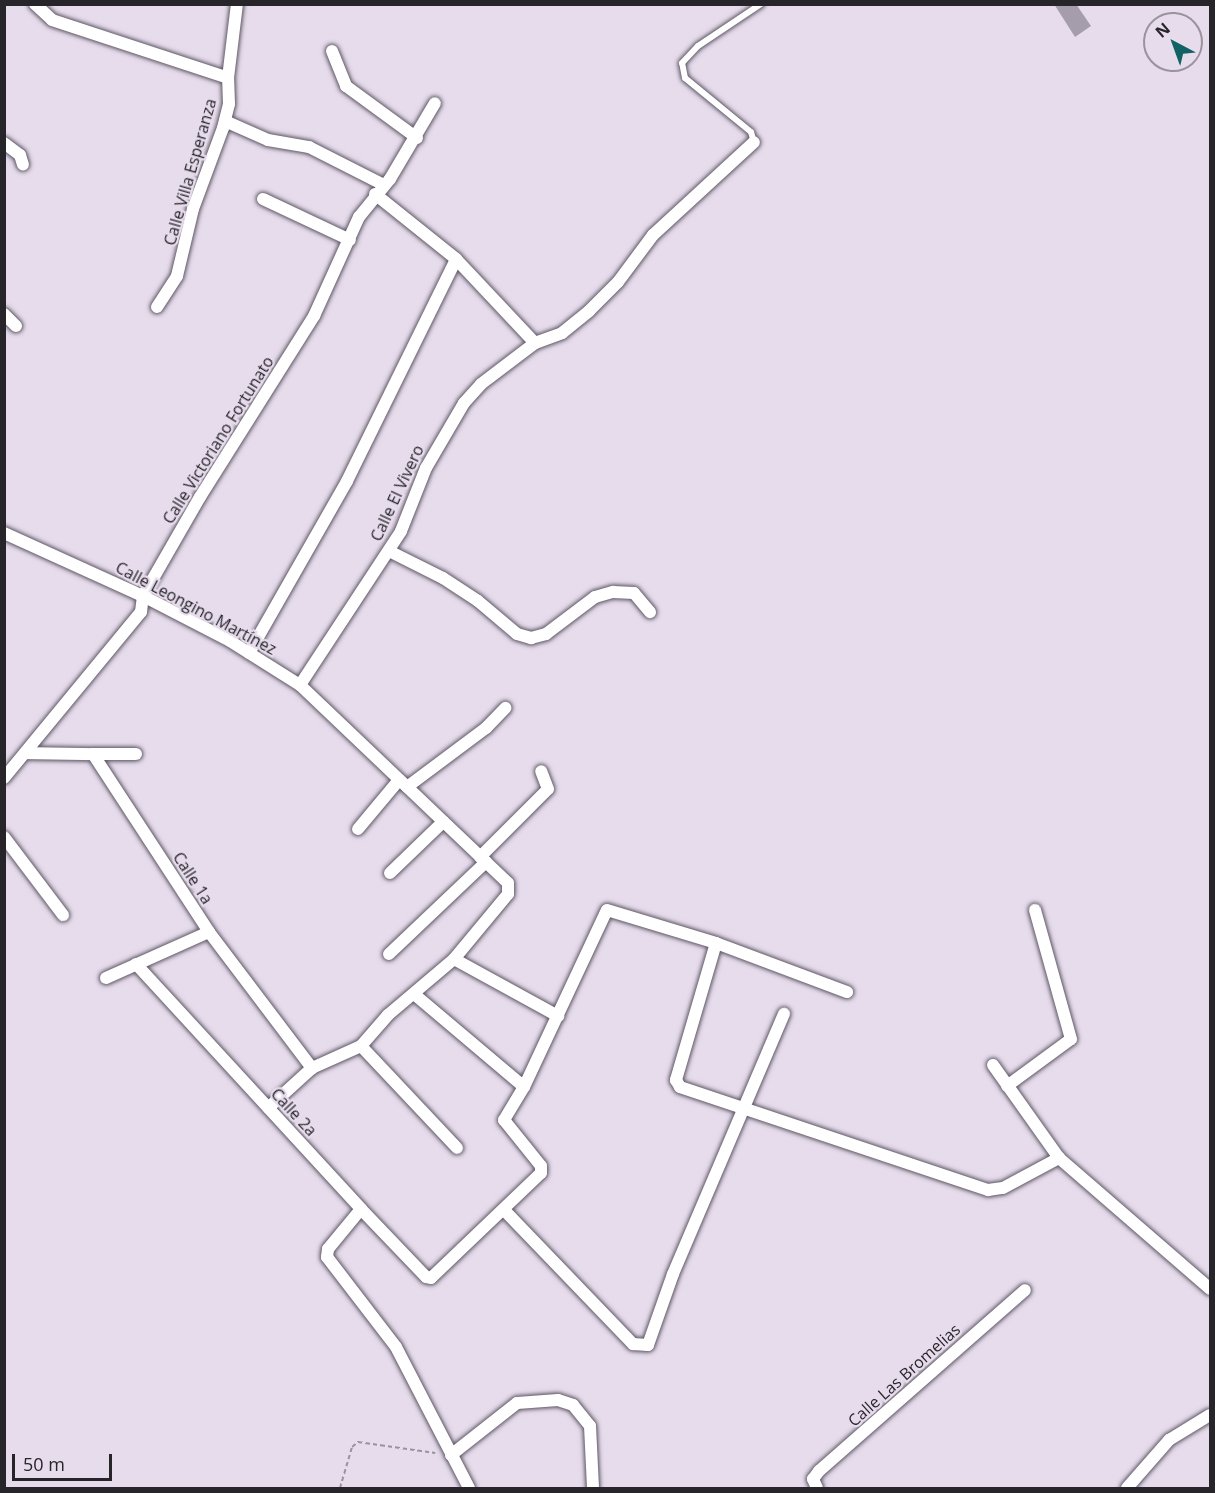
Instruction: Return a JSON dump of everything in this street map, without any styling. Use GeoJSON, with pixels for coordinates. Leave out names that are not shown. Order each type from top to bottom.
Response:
{"type":"FeatureCollection","features":[{"type":"Feature","properties":{"kind":"street"},"geometry":{"type":"LineString","coordinates":[[34,4],[51,20],[228,78]]}},
{"type":"Feature","properties":{"kind":"street","name":"Calle Villa Esperanza"},"geometry":{"type":"LineString","coordinates":[[157,307],[177,276],[193,209],[225,121],[229,104],[228,78],[237,4]]}},
{"type":"Feature","properties":{"kind":"street"},"geometry":{"type":"LineString","coordinates":[[332,51],[346,86],[417,138]]}},
{"type":"Feature","properties":{"kind":"street","name":"Calle Victoriano Fortunato"},"geometry":{"type":"LineString","coordinates":[[4,778],[141,612],[143,596],[314,315],[350,240],[358,217],[417,138],[435,102]]}},
{"type":"Feature","properties":{"kind":"street"},"geometry":{"type":"LineString","coordinates":[[225,121],[268,140],[309,147],[384,185]]}},
{"type":"Feature","properties":{"kind":"street","name":"Calle El Vivero"},"geometry":{"type":"LineString","coordinates":[[300,685],[389,551],[426,468],[464,403],[481,384],[535,343],[562,333],[589,311],[618,282],[653,235],[754,142]]}},
{"type":"Feature","properties":{"kind":"street"},"geometry":{"type":"LineString","coordinates":[[4,143],[20,155],[23,165]]}},
{"type":"Feature","properties":{"kind":"street"},"geometry":{"type":"LineString","coordinates":[[375,194],[456,259],[535,343]]}},
{"type":"Feature","properties":{"kind":"street"},"geometry":{"type":"LineString","coordinates":[[263,199],[350,240]]}},
{"type":"Feature","properties":{"kind":"street"},"geometry":{"type":"LineString","coordinates":[[249,653],[347,481],[456,259]]}},
{"type":"Feature","properties":{"kind":"street"},"geometry":{"type":"LineString","coordinates":[[4,314],[16,326]]}},
{"type":"Feature","properties":{"kind":"street","name":"Calle Leongino Martínez"},"geometry":{"type":"LineString","coordinates":[[4,533],[143,596],[249,653],[300,685],[510,888],[454,959]]}},
{"type":"Feature","properties":{"kind":"street"},"geometry":{"type":"LineString","coordinates":[[389,551],[443,578],[478,601],[517,634],[531,638],[546,634],[595,597],[613,592],[634,593],[650,612]]}},
{"type":"Feature","properties":{"kind":"street"},"geometry":{"type":"LineString","coordinates":[[357,829],[403,783],[486,728],[505,708]]}},
{"type":"Feature","properties":{"kind":"street"},"geometry":{"type":"LineString","coordinates":[[26,753],[136,754]]}},
{"type":"Feature","properties":{"kind":"street","name":"Calle 1a"},"geometry":{"type":"LineString","coordinates":[[93,754],[209,932],[312,1068]]}},
{"type":"Feature","properties":{"kind":"street"},"geometry":{"type":"LineString","coordinates":[[389,954],[483,860],[549,789],[540,771]]}},
{"type":"Feature","properties":{"kind":"street"},"geometry":{"type":"LineString","coordinates":[[390,873],[443,822]]}},
{"type":"Feature","properties":{"kind":"street"},"geometry":{"type":"LineString","coordinates":[[4,837],[63,915]]}},
{"type":"Feature","properties":{"kind":"street"},"geometry":{"type":"LineString","coordinates":[[784,1014],[673,1274],[648,1345],[633,1344],[505,1210],[542,1170],[504,1120],[524,1087],[607,910],[716,943],[847,992]]}},
{"type":"Feature","properties":{"kind":"street"},"geometry":{"type":"LineString","coordinates":[[1007,1086],[1071,1039],[1035,910]]}},
{"type":"Feature","properties":{"kind":"street"},"geometry":{"type":"LineString","coordinates":[[106,978],[209,932]]}},
{"type":"Feature","properties":{"kind":"street"},"geometry":{"type":"LineString","coordinates":[[716,943],[676,1080],[680,1087],[988,1190],[1003,1188],[1059,1158]]}},
{"type":"Feature","properties":{"kind":"street"},"geometry":{"type":"LineString","coordinates":[[268,1108],[312,1068],[361,1046],[454,959],[558,1016]]}},
{"type":"Feature","properties":{"kind":"street","name":"Calle 2a"},"geometry":{"type":"LineString","coordinates":[[136,964],[426,1277],[432,1278],[505,1210]]}},
{"type":"Feature","properties":{"kind":"street"},"geometry":{"type":"LineString","coordinates":[[414,994],[524,1087]]}},
{"type":"Feature","properties":{"kind":"street"},"geometry":{"type":"LineString","coordinates":[[361,1046],[457,1148]]}},
{"type":"Feature","properties":{"kind":"street"},"geometry":{"type":"LineString","coordinates":[[993,1065],[1059,1158],[1210,1289]]}},
{"type":"Feature","properties":{"kind":"street"},"geometry":{"type":"LineString","coordinates":[[361,1209],[328,1249],[327,1257],[396,1347],[469,1488]]}},
{"type":"Feature","properties":{"kind":"street","name":"Calle Las Bromelias"},"geometry":{"type":"LineString","coordinates":[[817,1488],[813,1479],[819,1471],[1025,1290]]}},
{"type":"Feature","properties":{"kind":"street"},"geometry":{"type":"LineString","coordinates":[[451,1455],[517,1403],[558,1400],[573,1405],[590,1426],[593,1488]]}},
{"type":"Feature","properties":{"kind":"street"},"geometry":{"type":"LineString","coordinates":[[1127,1488],[1169,1440],[1210,1414]]}},
{"type":"Feature","properties":{"kind":"lane"},"geometry":{"type":"LineString","coordinates":[[754,142],[751,132],[685,78],[682,63],[698,46],[760,4]]}},
{"type":"Feature","properties":{"kind":"path"},"geometry":{"type":"LineString","coordinates":[[340,1488],[352,1447],[358,1442],[451,1455]]}},
{"type":"Feature","properties":{"kind":"building"},"geometry":{"type":"Polygon","coordinates":[[[1054,4],[1076,4],[1091,26],[1075,37],[1054,4]]]}}]}
